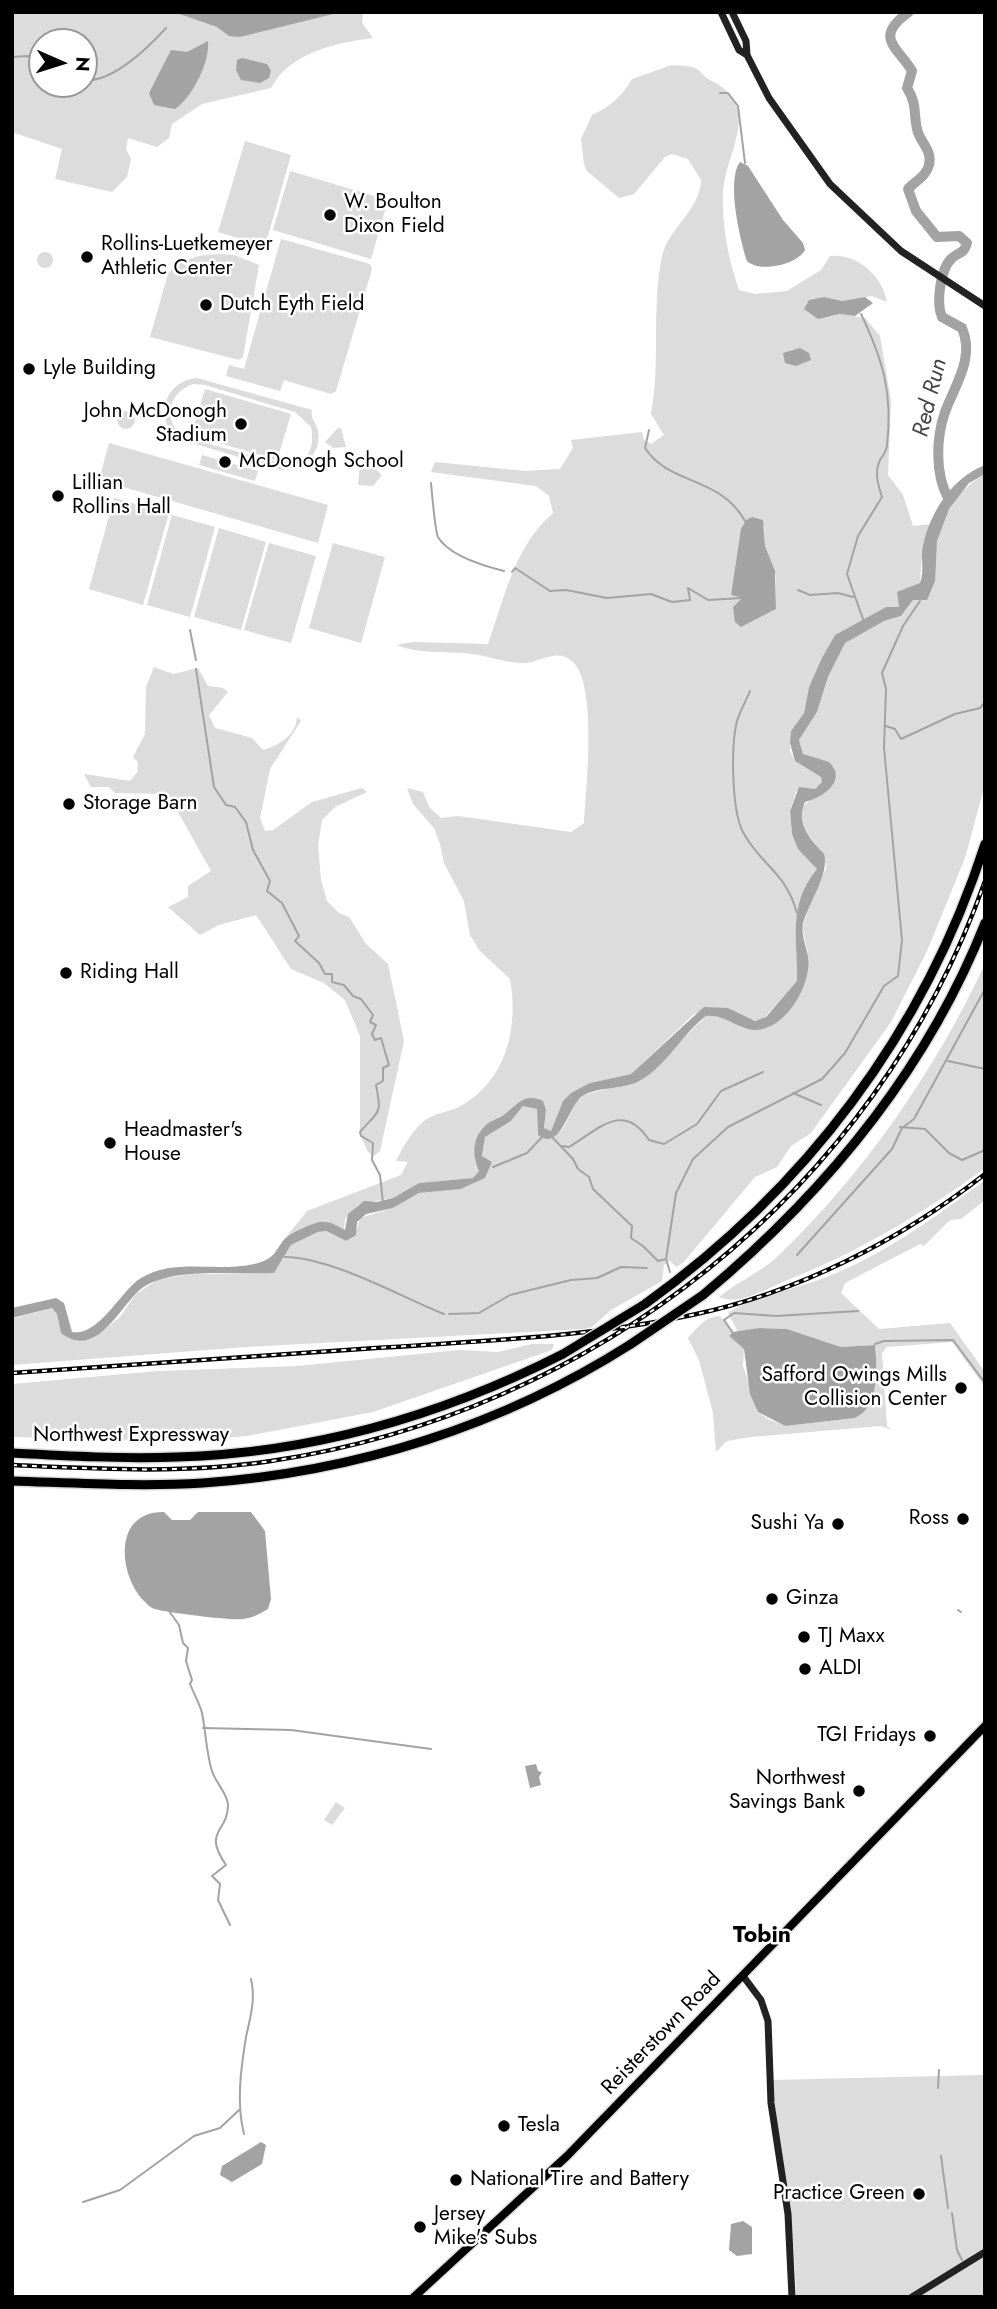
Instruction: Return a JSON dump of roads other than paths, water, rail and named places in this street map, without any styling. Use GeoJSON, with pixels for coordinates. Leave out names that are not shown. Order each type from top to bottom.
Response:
{"type":"FeatureCollection","features":[{"type":"Feature","properties":{"kind":"highway","name":"Northwest Expressway"},"geometry":{"type":"LineString","coordinates":[[12,1453],[176,1457],[265,1450],[316,1442],[434,1409],[502,1383],[564,1353],[645,1304],[688,1273],[746,1222],[788,1181],[837,1124],[890,1049],[929,980],[957,920],[985,844]]}},
{"type":"Feature","properties":{"kind":"highway"},"geometry":{"type":"LineString","coordinates":[[12,1481],[201,1483],[270,1477],[346,1463],[433,1438],[513,1408],[575,1378],[703,1295],[787,1221],[858,1141],[896,1089],[935,1027],[985,923]]}},
{"type":"Feature","properties":{"kind":"main road"},"geometry":{"type":"LineString","coordinates":[[721,12],[739,50],[747,55]]}},
{"type":"Feature","properties":{"kind":"main road"},"geometry":{"type":"LineString","coordinates":[[732,12],[746,40],[747,55],[785,123],[830,184],[881,234],[933,274],[984,305]]}},
{"type":"Feature","properties":{"kind":"main road","name":"Reisterstown Road"},"geometry":{"type":"LineString","coordinates":[[414,2297],[567,2156],[985,1727]]}},
{"type":"Feature","properties":{"kind":"main road"},"geometry":{"type":"LineString","coordinates":[[743,1976],[759,1995],[767,2017],[771,2103],[788,2214],[792,2297]]}},
{"type":"Feature","properties":{"kind":"main road"},"geometry":{"type":"LineString","coordinates":[[912,2297],[985,2252]]}},
{"type":"Feature","properties":{"kind":"waterway","name":"Red Run"},"geometry":{"type":"LineString","coordinates":[[909,12],[898,21],[890,36],[912,71],[907,88],[913,101],[917,129],[930,160],[925,173],[908,189],[916,211],[937,237],[959,236],[967,243],[963,251],[948,263],[939,295],[942,317],[962,328],[966,350],[962,371],[945,412],[940,433],[939,467],[948,498]]}},
{"type":"Feature","properties":{"kind":"waterway"},"geometry":{"type":"LineString","coordinates":[[98,78],[129,63],[166,28]]}},
{"type":"Feature","properties":{"kind":"waterway"},"geometry":{"type":"LineString","coordinates":[[12,57],[28,56]]}},
{"type":"Feature","properties":{"kind":"waterway"},"geometry":{"type":"LineString","coordinates":[[720,93],[728,93],[738,106],[745,163]]}},
{"type":"Feature","properties":{"kind":"waterway"},"geometry":{"type":"LineString","coordinates":[[861,314],[880,362],[889,409],[887,447],[877,469],[882,497],[858,536],[847,574],[864,622]]}},
{"type":"Feature","properties":{"kind":"waterway"},"geometry":{"type":"LineString","coordinates":[[649,430],[645,448],[655,460],[722,496],[745,521]]}},
{"type":"Feature","properties":{"kind":"waterway"},"geometry":{"type":"LineString","coordinates":[[431,483],[437,533],[443,544],[468,559],[504,571]]}},
{"type":"Feature","properties":{"kind":"waterway"},"geometry":{"type":"LineString","coordinates":[[512,572],[515,568],[550,591],[566,590],[607,598],[651,594],[672,602],[690,600],[688,588],[708,600],[742,598]]}},
{"type":"Feature","properties":{"kind":"waterway"},"geometry":{"type":"LineString","coordinates":[[798,590],[810,595],[838,593],[853,597]]}},
{"type":"Feature","properties":{"kind":"waterway"},"geometry":{"type":"LineString","coordinates":[[553,1138],[573,1159],[578,1169],[589,1177],[593,1189],[632,1226],[631,1238],[658,1261],[666,1259],[676,1193],[693,1159],[728,1127],[822,1079],[845,1053],[884,986],[898,976],[902,940],[884,748],[886,689],[882,673],[903,626],[920,601]]}},
{"type":"Feature","properties":{"kind":"waterway"},"geometry":{"type":"LineString","coordinates":[[190,630],[196,660]]}},
{"type":"Feature","properties":{"kind":"waterway"},"geometry":{"type":"LineString","coordinates":[[196,669],[214,787],[226,805],[235,807],[246,822],[253,850],[270,881],[267,891],[282,903],[299,936],[295,941],[319,963],[325,974],[332,974],[332,982],[344,985],[353,996],[361,999],[373,1015],[370,1022],[376,1025],[372,1034],[375,1040],[381,1038],[389,1065],[383,1068],[383,1081],[376,1085],[378,1111],[360,1132],[361,1136],[373,1143],[372,1160],[380,1175],[383,1203]]}},
{"type":"Feature","properties":{"kind":"waterway"},"geometry":{"type":"LineString","coordinates":[[750,691],[738,717],[735,732],[733,778],[737,810],[744,834],[780,878],[797,913]]}},
{"type":"Feature","properties":{"kind":"waterway"},"geometry":{"type":"LineString","coordinates":[[886,726],[895,729],[901,739],[955,714],[980,708],[985,702]]}},
{"type":"Feature","properties":{"kind":"waterway"},"geometry":{"type":"LineString","coordinates":[[797,1255],[892,1149],[902,1128],[914,1119],[985,989]]}},
{"type":"Feature","properties":{"kind":"waterway"},"geometry":{"type":"LineString","coordinates":[[948,1061],[985,1069]]}},
{"type":"Feature","properties":{"kind":"waterway"},"geometry":{"type":"LineString","coordinates":[[562,1146],[569,1147],[600,1127],[620,1120],[639,1128],[649,1140],[664,1144],[697,1124],[721,1091],[763,1072]]}},
{"type":"Feature","properties":{"kind":"waterway"},"geometry":{"type":"LineString","coordinates":[[793,1093],[821,1105]]}},
{"type":"Feature","properties":{"kind":"waterway"},"geometry":{"type":"LineString","coordinates":[[900,1127],[925,1129],[949,1153],[962,1160],[985,1150]]}},
{"type":"Feature","properties":{"kind":"waterway"},"geometry":{"type":"LineString","coordinates":[[493,1167],[527,1153],[543,1136]]}},
{"type":"Feature","properties":{"kind":"waterway"},"geometry":{"type":"LineString","coordinates":[[285,1257],[304,1259],[345,1271],[444,1314]]}},
{"type":"Feature","properties":{"kind":"waterway"},"geometry":{"type":"LineString","coordinates":[[666,1259],[670,1272]]}},
{"type":"Feature","properties":{"kind":"waterway"},"geometry":{"type":"LineString","coordinates":[[449,1314],[479,1313],[510,1295],[571,1280],[597,1278],[621,1267],[647,1268]]}},
{"type":"Feature","properties":{"kind":"waterway"},"geometry":{"type":"LineString","coordinates":[[733,1333],[724,1320],[734,1313],[776,1316],[858,1311]]}},
{"type":"Feature","properties":{"kind":"waterway"},"geometry":{"type":"LineString","coordinates":[[875,1344],[884,1341],[953,1340],[985,1383]]}},
{"type":"Feature","properties":{"kind":"waterway"},"geometry":{"type":"LineString","coordinates":[[169,1611],[179,1625],[183,1643],[188,1648],[186,1661],[192,1680],[190,1684],[202,1713],[210,1764],[228,1805],[227,1814],[216,1838],[219,1854],[226,1865],[212,1876],[220,1884],[218,1900],[230,1925]]}},
{"type":"Feature","properties":{"kind":"waterway"},"geometry":{"type":"LineString","coordinates":[[203,1728],[291,1730],[431,1749]]}},
{"type":"Feature","properties":{"kind":"waterway"},"geometry":{"type":"LineString","coordinates":[[244,2134],[240,2086],[253,2002],[251,1979]]}},
{"type":"Feature","properties":{"kind":"waterway"},"geometry":{"type":"LineString","coordinates":[[938,2088],[939,2070]]}},
{"type":"Feature","properties":{"kind":"waterway"},"geometry":{"type":"LineString","coordinates":[[83,2202],[120,2190],[194,2136],[220,2128],[239,2110]]}},
{"type":"Feature","properties":{"kind":"waterway"},"geometry":{"type":"LineString","coordinates":[[941,2156],[948,2208]]}},
{"type":"Feature","properties":{"kind":"waterway"},"geometry":{"type":"LineString","coordinates":[[952,2213],[957,2250],[962,2260]]}},
{"type":"Feature","properties":{"kind":"railway"},"geometry":{"type":"LineString","coordinates":[[12,1465],[174,1469],[271,1461],[390,1435],[503,1394],[610,1338],[708,1269],[796,1188],[873,1096],[936,993],[985,881]]}},
{"type":"Feature","properties":{"kind":"railway"},"geometry":{"type":"LineString","coordinates":[[12,1373],[535,1337],[692,1315],[770,1293],[846,1261],[919,1221],[985,1174]]}},
{"type":"Feature","properties":{"kind":"place","name":"W. Boulton Dixon Field"},"geometry":{"type":"Point","coordinates":[330,215]}},
{"type":"Feature","properties":{"kind":"place","name":"Rollins-Luetkemeyer Athletic Center"},"geometry":{"type":"Point","coordinates":[87,257]}},
{"type":"Feature","properties":{"kind":"place","name":"Dutch Eyth Field"},"geometry":{"type":"Point","coordinates":[206,305]}},
{"type":"Feature","properties":{"kind":"place","name":"Lyle Building"},"geometry":{"type":"Point","coordinates":[29,369]}},
{"type":"Feature","properties":{"kind":"place","name":"John McDonogh Stadium"},"geometry":{"type":"Point","coordinates":[241,424]}},
{"type":"Feature","properties":{"kind":"place","name":"McDonogh School"},"geometry":{"type":"Point","coordinates":[225,462]}},
{"type":"Feature","properties":{"kind":"place","name":"Lillian Rollins Hall"},"geometry":{"type":"Point","coordinates":[58,496]}},
{"type":"Feature","properties":{"kind":"place","name":"Storage Barn"},"geometry":{"type":"Point","coordinates":[69,804]}},
{"type":"Feature","properties":{"kind":"place","name":"Riding Hall"},"geometry":{"type":"Point","coordinates":[66,973]}},
{"type":"Feature","properties":{"kind":"place","name":"Headmaster's House"},"geometry":{"type":"Point","coordinates":[110,1143]}},
{"type":"Feature","properties":{"kind":"place","name":"Safford Owings Mills Collision Center"},"geometry":{"type":"Point","coordinates":[961,1388]}},
{"type":"Feature","properties":{"kind":"place","name":"Ross"},"geometry":{"type":"Point","coordinates":[963,1519]}},
{"type":"Feature","properties":{"kind":"place","name":"Sushi Ya"},"geometry":{"type":"Point","coordinates":[838,1524]}},
{"type":"Feature","properties":{"kind":"place","name":"Ginza"},"geometry":{"type":"Point","coordinates":[772,1599]}},
{"type":"Feature","properties":{"kind":"place","name":"TJ Maxx"},"geometry":{"type":"Point","coordinates":[804,1637]}},
{"type":"Feature","properties":{"kind":"place","name":"ALDI"},"geometry":{"type":"Point","coordinates":[805,1669]}},
{"type":"Feature","properties":{"kind":"place","name":"TGI Fridays"},"geometry":{"type":"Point","coordinates":[930,1736]}},
{"type":"Feature","properties":{"kind":"place","name":"Northwest Savings Bank"},"geometry":{"type":"Point","coordinates":[859,1791]}},
{"type":"Feature","properties":{"kind":"place","name":"Tesla"},"geometry":{"type":"Point","coordinates":[504,2126]}},
{"type":"Feature","properties":{"kind":"place","name":"National Tire and Battery"},"geometry":{"type":"Point","coordinates":[456,2180]}},
{"type":"Feature","properties":{"kind":"place","name":"Practice Green"},"geometry":{"type":"Point","coordinates":[919,2194]}},
{"type":"Feature","properties":{"kind":"place","name":"Jersey Mike's Subs"},"geometry":{"type":"Point","coordinates":[420,2227]}},
{"type":"Feature","properties":{"kind":"district","name":"Tobin"},"geometry":{"type":"Point","coordinates":[762,1936]}}]}
